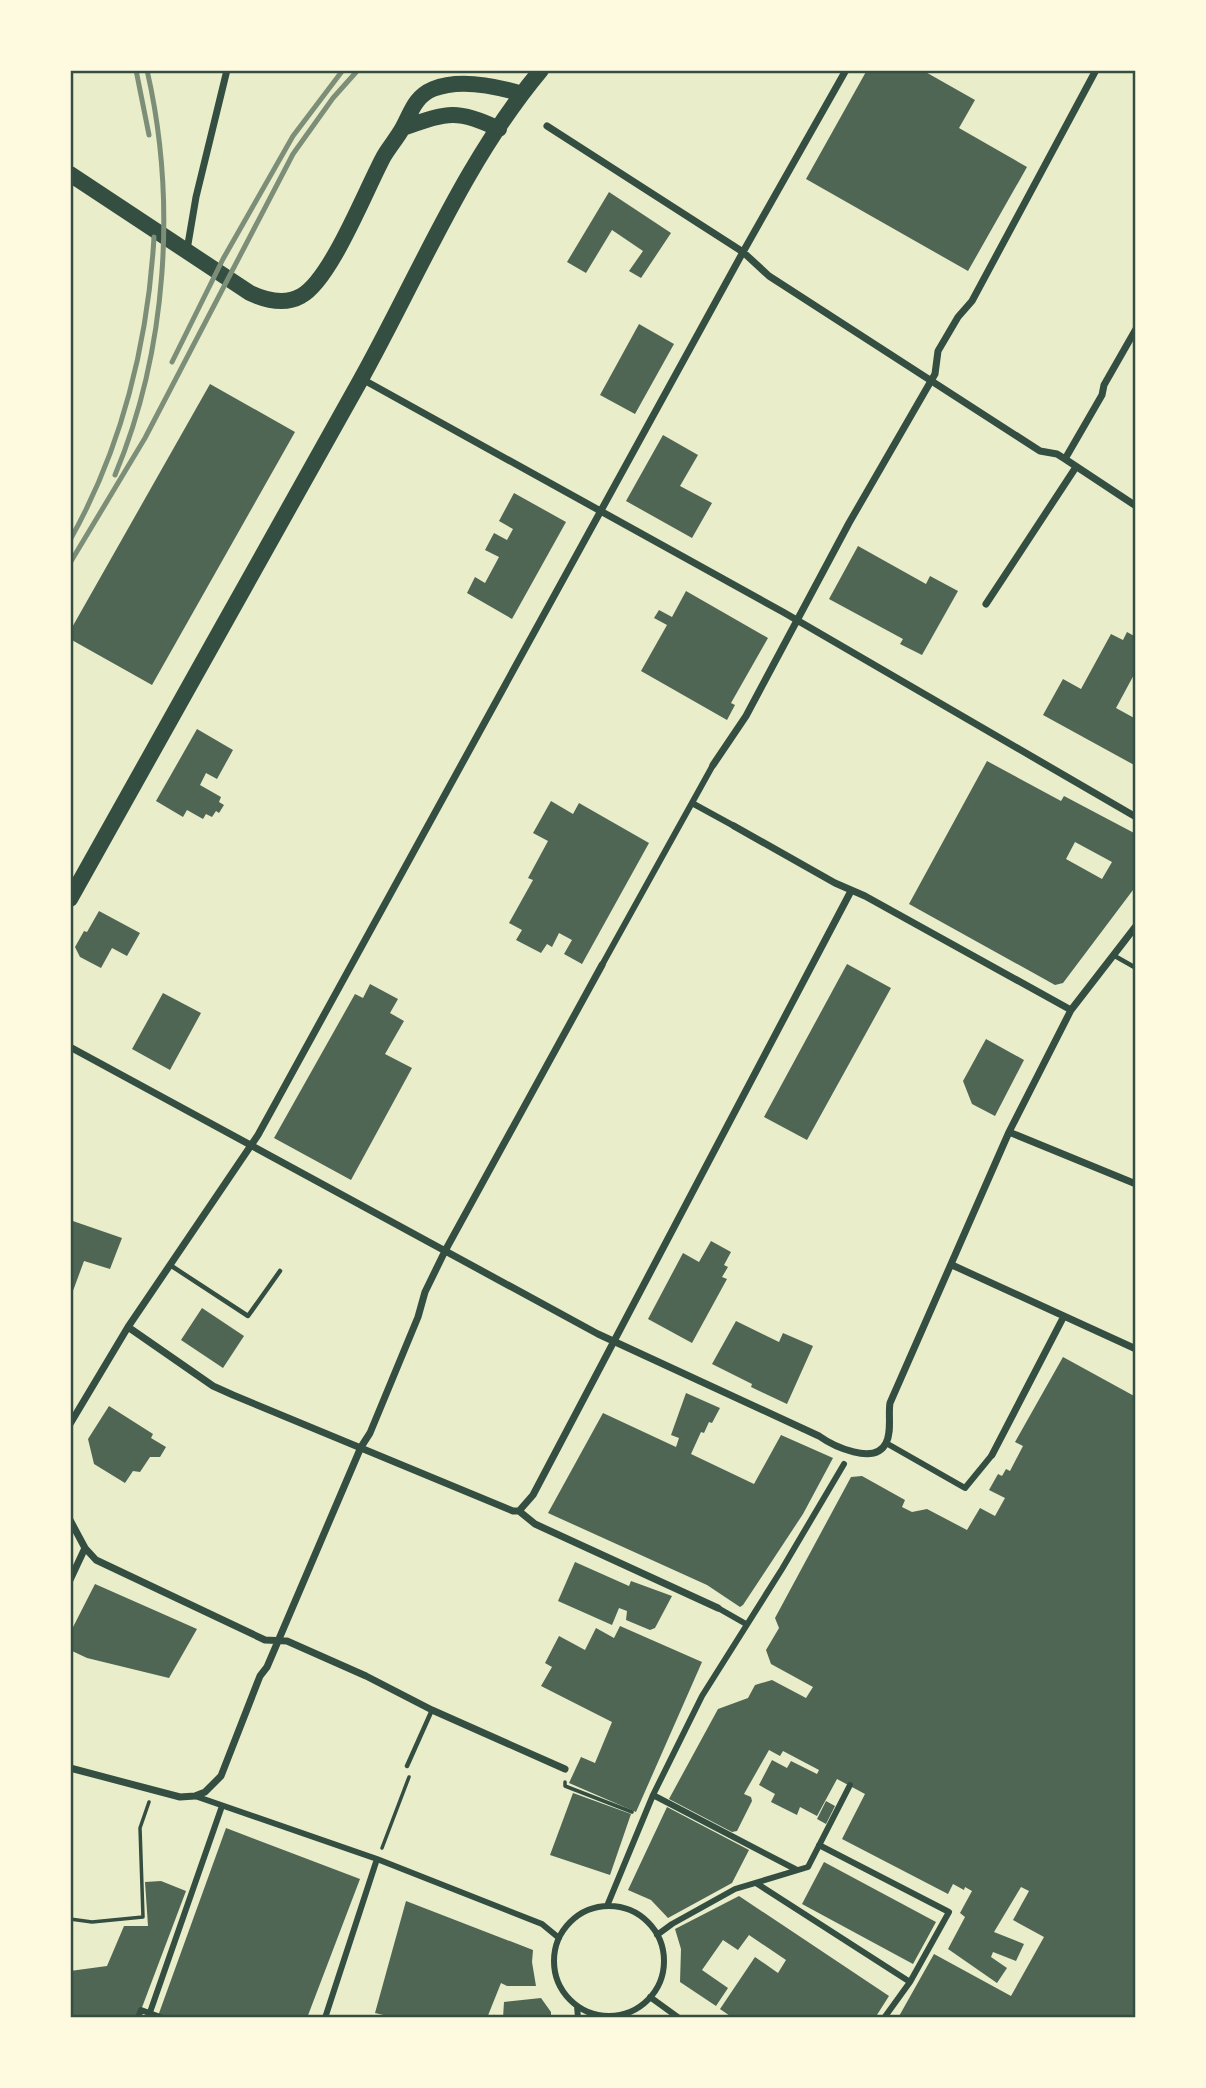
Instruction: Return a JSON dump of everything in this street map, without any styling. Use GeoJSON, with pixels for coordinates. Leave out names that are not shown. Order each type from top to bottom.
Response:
{"type":"FeatureCollection","features":[{"type":"Feature","properties":{"kind":"highway"},"geometry":{"type":"LineString","coordinates":[[70,899],[361,379],[455,201],[499,129],[541,70]]}},
{"type":"Feature","properties":{"kind":"highway"},"geometry":{"type":"LineString","coordinates":[[70,174],[242,288],[259,297],[290,300],[300,297],[326,272],[414,102],[432,89],[463,84],[503,88],[522,94]]}},
{"type":"Feature","properties":{"kind":"highway"},"geometry":{"type":"LineString","coordinates":[[402,128],[442,114],[458,114],[471,116],[499,129]]}},
{"type":"Feature","properties":{"kind":"street"},"geometry":{"type":"LineString","coordinates":[[187,251],[196,197],[227,70]]}},
{"type":"Feature","properties":{"kind":"street"},"geometry":{"type":"LineString","coordinates":[[70,1424],[128,1327],[251,1146],[846,70]]}},
{"type":"Feature","properties":{"kind":"street"},"geometry":{"type":"LineString","coordinates":[[70,1768],[180,1797],[205,1792],[221,1776],[276,1641],[361,1447],[375,1422],[418,1317],[425,1292],[445,1251],[713,765],[746,716],[855,511],[935,374],[938,351],[971,301],[1096,70]]}},
{"type":"Feature","properties":{"kind":"street"},"geometry":{"type":"LineString","coordinates":[[547,126],[743,252],[769,276],[1040,451],[1057,454],[1136,506]]}},
{"type":"Feature","properties":{"kind":"street"},"geometry":{"type":"LineString","coordinates":[[1065,459],[1136,329]]}},
{"type":"Feature","properties":{"kind":"street"},"geometry":{"type":"LineString","coordinates":[[361,379],[796,620],[1136,817]]}},
{"type":"Feature","properties":{"kind":"street"},"geometry":{"type":"LineString","coordinates":[[986,604],[1076,467]]}},
{"type":"Feature","properties":{"kind":"street"},"geometry":{"type":"LineString","coordinates":[[692,803],[1071,1010]]}},
{"type":"Feature","properties":{"kind":"street"},"geometry":{"type":"LineString","coordinates":[[128,1327],[213,1386],[513,1511],[519,1511],[533,1495],[851,891]]}},
{"type":"Feature","properties":{"kind":"street"},"geometry":{"type":"LineString","coordinates":[[70,1047],[614,1342],[846,1451],[874,1452],[886,1443],[890,1403],[1009,1132],[1071,1010],[1136,926]]}},
{"type":"Feature","properties":{"kind":"street"},"geometry":{"type":"LineString","coordinates":[[1009,1132],[1136,1184]]}},
{"type":"Feature","properties":{"kind":"street"},"geometry":{"type":"LineString","coordinates":[[952,1265],[1136,1349]]}},
{"type":"Feature","properties":{"kind":"street"},"geometry":{"type":"LineString","coordinates":[[886,1443],[965,1488],[992,1455],[1064,1316]]}},
{"type":"Feature","properties":{"kind":"street"},"geometry":{"type":"LineString","coordinates":[[607,1906],[653,1795],[702,1696],[844,1464]]}},
{"type":"Feature","properties":{"kind":"street"},"geometry":{"type":"LineString","coordinates":[[519,1511],[535,1524],[718,1608],[746,1624]]}},
{"type":"Feature","properties":{"kind":"street"},"geometry":{"type":"LineString","coordinates":[[70,1520],[85,1548],[96,1560],[121,1574],[265,1640],[287,1641],[565,1769]]}},
{"type":"Feature","properties":{"kind":"street"},"geometry":{"type":"LineString","coordinates":[[70,1580],[85,1548]]}},
{"type":"Feature","properties":{"kind":"street"},"geometry":{"type":"LineString","coordinates":[[657,1935],[736,1889],[808,1867],[850,1786]]}},
{"type":"Feature","properties":{"kind":"street"},"geometry":{"type":"LineString","coordinates":[[653,1795],[798,1870]]}},
{"type":"Feature","properties":{"kind":"street"},"geometry":{"type":"LineString","coordinates":[[195,1796],[377,1859],[542,1924],[559,1938]]}},
{"type":"Feature","properties":{"kind":"street"},"geometry":{"type":"LineString","coordinates":[[149,2015],[222,1806]]}},
{"type":"Feature","properties":{"kind":"street"},"geometry":{"type":"LineString","coordinates":[[819,1845],[949,1912],[910,1982],[884,2018]]}},
{"type":"Feature","properties":{"kind":"street"},"geometry":{"type":"LineString","coordinates":[[325,2018],[377,1859]]}},
{"type":"Feature","properties":{"kind":"street"},"geometry":{"type":"LineString","coordinates":[[756,1883],[910,1982]]}},
{"type":"Feature","properties":{"kind":"street"},"geometry":{"type":"LineString","coordinates":[[607,1906],[637,1914],[649,1924],[657,1935],[664,1961],[662,1974],[650,1997],[638,2008],[607,2016],[592,2014],[566,1996],[556,1975],[554,1952],[559,1938],[579,1915],[607,1906]]}},
{"type":"Feature","properties":{"kind":"street"},"geometry":{"type":"LineString","coordinates":[[650,1997],[679,2018]]}},
{"type":"Feature","properties":{"kind":"street"},"geometry":{"type":"LineString","coordinates":[[577,2006],[578,2018]]}},
{"type":"Feature","properties":{"kind":"street"},"geometry":{"type":"LineString","coordinates":[[138,2018],[141,2010],[163,2018]]}},
{"type":"Feature","properties":{"kind":"lane"},"geometry":{"type":"LineString","coordinates":[[1113,955],[1136,968]]}},
{"type":"Feature","properties":{"kind":"lane"},"geometry":{"type":"LineString","coordinates":[[170,1265],[248,1316],[280,1271]]}},
{"type":"Feature","properties":{"kind":"lane"},"geometry":{"type":"LineString","coordinates":[[407,1766],[432,1710]]}},
{"type":"Feature","properties":{"kind":"path"},"geometry":{"type":"LineString","coordinates":[[377,1859],[410,1780],[407,1766]]}},
{"type":"Feature","properties":{"kind":"path"},"geometry":{"type":"LineString","coordinates":[[565,1769],[565,1786],[645,1818]]}},
{"type":"Feature","properties":{"kind":"path"},"geometry":{"type":"LineString","coordinates":[[70,1919],[92,1922],[144,1917],[140,1828],[146,1810]]}},
{"type":"Feature","properties":{"kind":"building"},"geometry":{"type":"Polygon","coordinates":[[[867,70],[922,70],[975,100],[959,128],[1027,167],[968,271],[806,179],[867,70]]]}},
{"type":"Feature","properties":{"kind":"building"},"geometry":{"type":"Polygon","coordinates":[[[609,192],[671,233],[641,278],[629,271],[643,251],[612,230],[586,273],[567,262],[609,192]]]}},
{"type":"Feature","properties":{"kind":"building"},"geometry":{"type":"Polygon","coordinates":[[[639,324],[674,344],[635,414],[600,395],[639,324]]]}},
{"type":"Feature","properties":{"kind":"building"},"geometry":{"type":"Polygon","coordinates":[[[210,384],[295,432],[152,685],[70,639],[70,631],[210,384]]]}},
{"type":"Feature","properties":{"kind":"building"},"geometry":{"type":"Polygon","coordinates":[[[663,435],[698,455],[680,486],[712,503],[692,538],[626,501],[663,435]]]}},
{"type":"Feature","properties":{"kind":"building"},"geometry":{"type":"Polygon","coordinates":[[[514,493],[566,522],[512,619],[467,593],[475,577],[485,583],[499,557],[485,550],[494,533],[507,540],[513,529],[499,521],[514,493]]]}},
{"type":"Feature","properties":{"kind":"building"},"geometry":{"type":"Polygon","coordinates":[[[858,546],[926,584],[930,576],[958,591],[922,655],[900,644],[903,639],[829,599],[858,546]]]}},
{"type":"Feature","properties":{"kind":"building"},"geometry":{"type":"Polygon","coordinates":[[[686,591],[768,638],[731,703],[735,705],[727,720],[641,671],[667,625],[654,618],[659,610],[672,617],[686,591]]]}},
{"type":"Feature","properties":{"kind":"building"},"geometry":{"type":"Polygon","coordinates":[[[1127,632],[1136,637],[1136,671],[1116,708],[1136,719],[1136,766],[1043,715],[1063,679],[1081,689],[1111,634],[1123,640],[1127,632]]]}},
{"type":"Feature","properties":{"kind":"building"},"geometry":{"type":"Polygon","coordinates":[[[197,729],[233,750],[217,779],[206,773],[200,785],[221,797],[219,802],[224,805],[219,813],[216,811],[212,817],[206,814],[203,819],[187,810],[183,817],[156,801],[197,729]]]}},
{"type":"Feature","properties":{"kind":"building"},"geometry":{"type":"Polygon","coordinates":[[[987,761],[1061,801],[1064,796],[1136,834],[1136,886],[1063,983],[1055,985],[909,904],[987,761]],[[1075,842],[1066,859],[1102,879],[1112,862],[1075,842]]]}},
{"type":"Feature","properties":{"kind":"building"},"geometry":{"type":"Polygon","coordinates":[[[551,801],[573,814],[579,803],[649,843],[582,964],[564,954],[572,940],[559,933],[552,947],[547,944],[541,953],[516,940],[522,930],[509,923],[533,880],[528,878],[548,841],[533,833],[551,801]]]}},
{"type":"Feature","properties":{"kind":"building"},"geometry":{"type":"Polygon","coordinates":[[[99,911],[140,933],[127,956],[112,948],[101,968],[80,957],[75,947],[99,911]]]}},
{"type":"Feature","properties":{"kind":"building"},"geometry":{"type":"Polygon","coordinates":[[[847,964],[891,988],[807,1140],[764,1117],[847,964]]]}},
{"type":"Feature","properties":{"kind":"building"},"geometry":{"type":"Polygon","coordinates":[[[370,984],[398,999],[390,1013],[404,1021],[385,1054],[412,1068],[351,1180],[274,1138],[355,994],[363,998],[370,984]]]}},
{"type":"Feature","properties":{"kind":"building"},"geometry":{"type":"Polygon","coordinates":[[[163,993],[201,1013],[170,1070],[132,1049],[163,993]]]}},
{"type":"Feature","properties":{"kind":"building"},"geometry":{"type":"Polygon","coordinates":[[[986,1039],[1024,1060],[995,1116],[972,1104],[963,1081],[986,1039]]]}},
{"type":"Feature","properties":{"kind":"building"},"geometry":{"type":"Polygon","coordinates":[[[70,1220],[122,1238],[110,1269],[84,1261],[70,1299],[70,1220]]]}},
{"type":"Feature","properties":{"kind":"building"},"geometry":{"type":"Polygon","coordinates":[[[711,1241],[731,1252],[724,1265],[728,1267],[722,1277],[727,1279],[692,1343],[648,1319],[683,1253],[699,1262],[711,1241]]]}},
{"type":"Feature","properties":{"kind":"building"},"geometry":{"type":"Polygon","coordinates":[[[202,1308],[244,1336],[223,1368],[181,1340],[202,1308]]]}},
{"type":"Feature","properties":{"kind":"building"},"geometry":{"type":"Polygon","coordinates":[[[736,1321],[779,1342],[783,1333],[813,1346],[787,1404],[712,1364],[736,1321]]]}},
{"type":"Feature","properties":{"kind":"building"},"geometry":{"type":"Polygon","coordinates":[[[1063,1357],[1136,1397],[1136,2018],[898,2018],[934,1954],[1011,1996],[1044,1937],[1013,1920],[1029,1891],[1021,1887],[994,1932],[1024,1944],[1016,1961],[993,1952],[991,1957],[1007,1968],[997,1983],[948,1949],[965,1917],[960,1913],[972,1891],[953,1884],[948,1894],[842,1839],[865,1794],[837,1779],[817,1816],[800,1807],[797,1815],[771,1802],[775,1794],[759,1785],[772,1760],[787,1768],[791,1761],[817,1774],[819,1770],[783,1751],[780,1756],[769,1750],[744,1794],[751,1797],[752,1801],[737,1831],[732,1832],[669,1799],[718,1709],[748,1698],[755,1685],[772,1680],[806,1698],[813,1687],[771,1664],[766,1650],[779,1628],[775,1618],[851,1477],[862,1476],[905,1500],[902,1507],[912,1512],[927,1509],[967,1530],[980,1508],[995,1516],[1005,1498],[989,1490],[998,1474],[1002,1476],[1006,1469],[1010,1471],[1023,1446],[1015,1442],[1063,1357]]]}},
{"type":"Feature","properties":{"kind":"building"},"geometry":{"type":"Polygon","coordinates":[[[686,1393],[720,1408],[712,1423],[709,1422],[704,1433],[701,1432],[691,1454],[754,1484],[781,1435],[833,1458],[803,1514],[740,1607],[707,1585],[548,1513],[603,1413],[676,1447],[679,1438],[671,1435],[686,1393]]]}},
{"type":"Feature","properties":{"kind":"building"},"geometry":{"type":"Polygon","coordinates":[[[109,1406],[153,1434],[151,1438],[166,1447],[160,1457],[150,1457],[140,1472],[133,1471],[125,1483],[94,1464],[88,1439],[109,1406]]]}},
{"type":"Feature","properties":{"kind":"building"},"geometry":{"type":"Polygon","coordinates":[[[575,1562],[629,1586],[631,1581],[672,1596],[655,1628],[650,1630],[626,1620],[627,1611],[619,1608],[612,1625],[558,1601],[575,1562]]]}},
{"type":"Feature","properties":{"kind":"building"},"geometry":{"type":"Polygon","coordinates":[[[95,1584],[197,1629],[169,1678],[87,1658],[70,1650],[70,1633],[95,1584]]]}},
{"type":"Feature","properties":{"kind":"building"},"geometry":{"type":"Polygon","coordinates":[[[620,1626],[702,1662],[636,1812],[569,1783],[581,1757],[595,1763],[612,1722],[541,1686],[552,1667],[545,1663],[559,1636],[585,1650],[596,1628],[614,1638],[620,1626]]]}},
{"type":"Feature","properties":{"kind":"building"},"geometry":{"type":"Polygon","coordinates":[[[573,1793],[631,1814],[610,1875],[550,1855],[573,1793]]]}},
{"type":"Feature","properties":{"kind":"building"},"geometry":{"type":"Polygon","coordinates":[[[826,1801],[835,1806],[826,1824],[817,1819],[826,1801]]]}},
{"type":"Feature","properties":{"kind":"building"},"geometry":{"type":"Polygon","coordinates":[[[667,1807],[749,1850],[732,1883],[668,1918],[651,1900],[628,1890],[667,1807]]]}},
{"type":"Feature","properties":{"kind":"building"},"geometry":{"type":"Polygon","coordinates":[[[226,1828],[360,1879],[307,2018],[158,2016],[226,1828]]]}},
{"type":"Feature","properties":{"kind":"building"},"geometry":{"type":"Polygon","coordinates":[[[824,1862],[936,1922],[913,1964],[802,1904],[824,1862]]]}},
{"type":"Feature","properties":{"kind":"building"},"geometry":{"type":"Polygon","coordinates":[[[161,1881],[186,1891],[138,2018],[70,2018],[70,1971],[107,1966],[124,1926],[148,1926],[145,1882],[161,1881]]]}},
{"type":"Feature","properties":{"kind":"building"},"geometry":{"type":"Polygon","coordinates":[[[739,1896],[889,1996],[875,2018],[733,2018],[720,2009],[755,1957],[778,1973],[786,1960],[749,1935],[738,1950],[723,1940],[702,1970],[728,1988],[716,2006],[680,1982],[681,1949],[675,1929],[739,1896]]]}},
{"type":"Feature","properties":{"kind":"building"},"geometry":{"type":"Polygon","coordinates":[[[406,1901],[533,1950],[536,1986],[507,1986],[501,1983],[487,2018],[396,2018],[375,2013],[406,1901]]]}},
{"type":"Feature","properties":{"kind":"building"},"geometry":{"type":"Polygon","coordinates":[[[541,1998],[551,2012],[551,2018],[503,2018],[504,2002],[541,1998]]]}},
{"type":"Feature","properties":{"kind":"railway"},"geometry":{"type":"LineString","coordinates":[[136,70],[149,135]]}},
{"type":"Feature","properties":{"kind":"railway"},"geometry":{"type":"LineString","coordinates":[[115,475],[133,427],[146,378],[162,275],[162,171],[147,70]]}},
{"type":"Feature","properties":{"kind":"railway"},"geometry":{"type":"LineString","coordinates":[[172,362],[223,259],[293,136],[343,70]]}},
{"type":"Feature","properties":{"kind":"railway"},"geometry":{"type":"LineString","coordinates":[[70,563],[145,438],[293,154],[333,98],[358,70]]}},
{"type":"Feature","properties":{"kind":"railway"},"geometry":{"type":"LineString","coordinates":[[70,540],[104,469],[129,393],[146,316],[154,237]]}}]}
